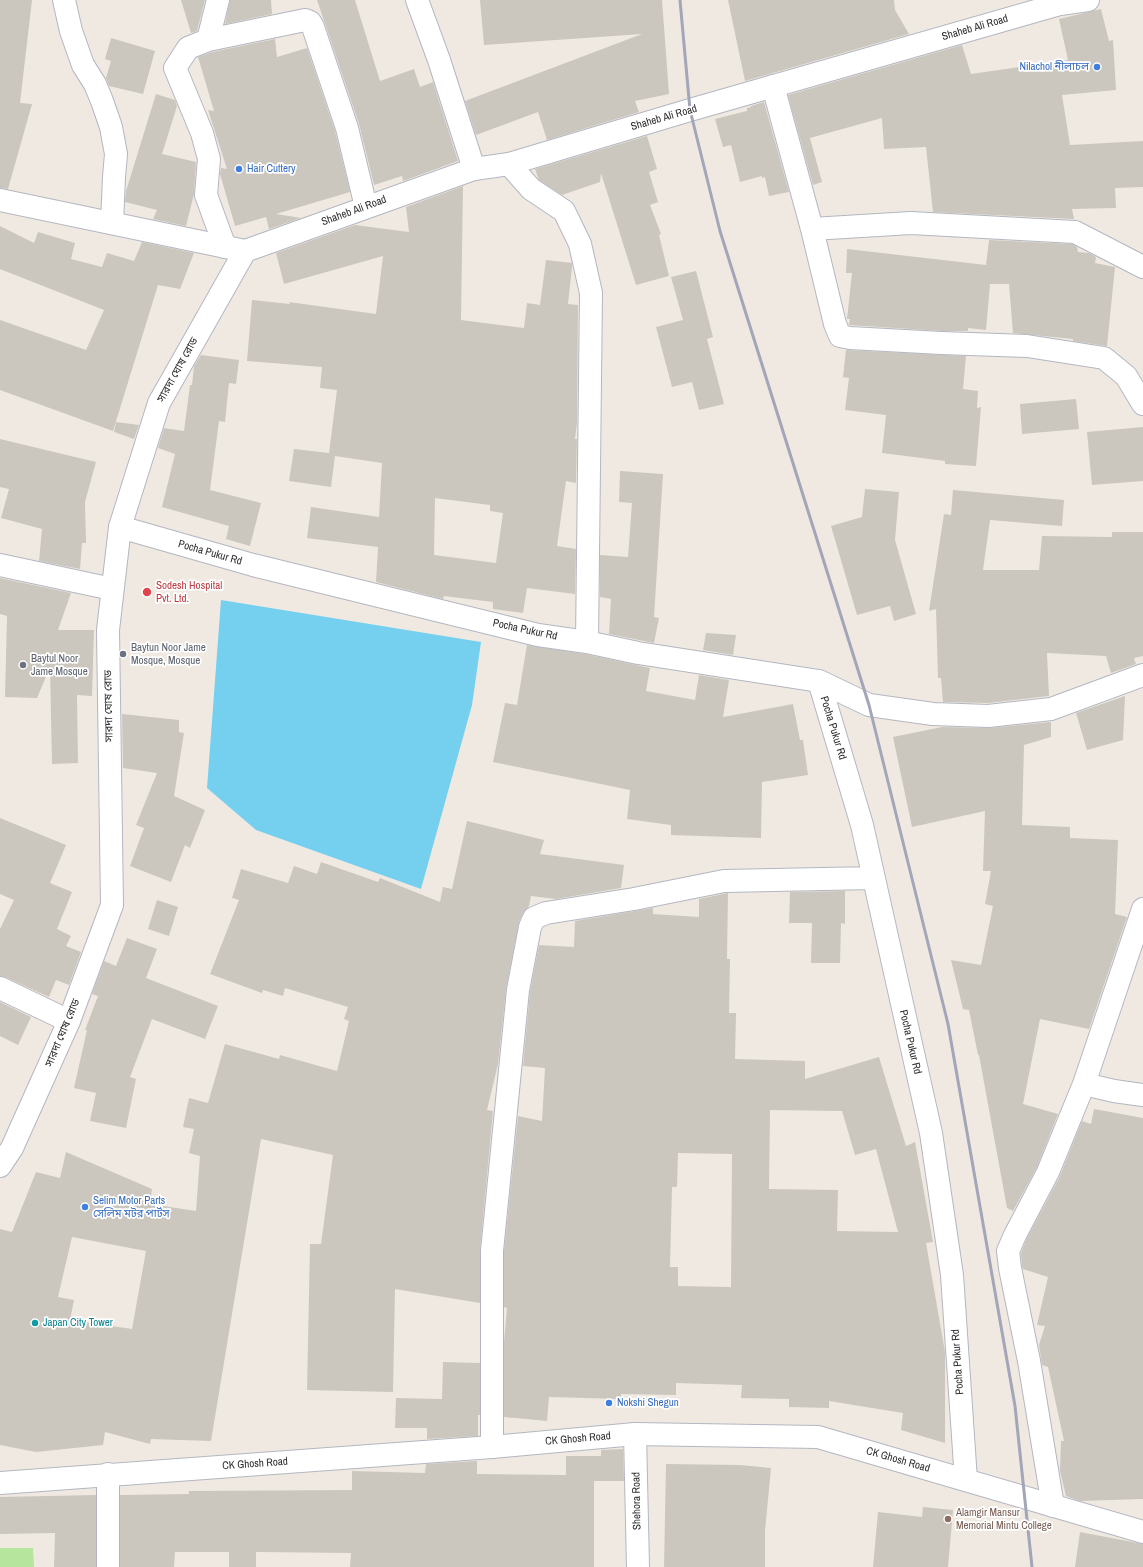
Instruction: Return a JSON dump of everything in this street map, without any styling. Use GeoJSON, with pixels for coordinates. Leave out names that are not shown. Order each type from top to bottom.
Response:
{"type":"FeatureCollection","features":[{"type":"Feature","properties":{"kind":"street"},"geometry":{"type":"LineString","coordinates":[[64,0],[71,31],[83,65],[95,84],[111,127],[116,154],[112,223]]}},
{"type":"Feature","properties":{"kind":"street"},"geometry":{"type":"LineString","coordinates":[[208,40],[218,0]]}},
{"type":"Feature","properties":{"kind":"street"},"geometry":{"type":"LineString","coordinates":[[417,0],[439,60],[474,169]]}},
{"type":"Feature","properties":{"kind":"street","name":"Shaheb Ali Road"},"geometry":{"type":"LineString","coordinates":[[235,249],[366,207],[474,169],[509,164],[1060,2],[1088,0]]}},
{"type":"Feature","properties":{"kind":"street"},"geometry":{"type":"LineString","coordinates":[[235,249],[206,194],[209,159],[202,133],[175,68],[188,48],[208,40],[305,20],[310,22],[347,128],[366,207]]}},
{"type":"Feature","properties":{"kind":"street"},"geometry":{"type":"LineString","coordinates":[[773,86],[812,229],[835,324],[840,336],[850,338],[941,343],[1027,346],[1104,358],[1126,376],[1143,404]]}},
{"type":"Feature","properties":{"kind":"street"},"geometry":{"type":"LineString","coordinates":[[509,164],[531,189],[564,211],[580,244],[591,293],[587,642]]}},
{"type":"Feature","properties":{"kind":"street"},"geometry":{"type":"LineString","coordinates":[[0,200],[235,249]]}},
{"type":"Feature","properties":{"kind":"street"},"geometry":{"type":"LineString","coordinates":[[812,229],[911,223],[1075,232],[1143,267]]}},
{"type":"Feature","properties":{"kind":"street","name":"সারদা ঘোষ রোড"},"geometry":{"type":"LineString","coordinates":[[0,1166],[12,1148],[69,1021],[112,905],[108,630],[120,528],[159,403],[235,249]]}},
{"type":"Feature","properties":{"kind":"street","name":"Pocha Pukur Rd"},"geometry":{"type":"LineString","coordinates":[[120,528],[252,565],[538,635],[587,642],[638,653],[819,680],[862,825],[931,1133],[952,1275],[966,1480]]}},
{"type":"Feature","properties":{"kind":"street"},"geometry":{"type":"LineString","coordinates":[[0,565],[112,589]]}},
{"type":"Feature","properties":{"kind":"street"},"geometry":{"type":"LineString","coordinates":[[819,680],[869,705],[933,714],[988,716],[1051,709],[1143,675]]}},
{"type":"Feature","properties":{"kind":"street"},"geometry":{"type":"LineString","coordinates":[[492,1447],[492,1250],[518,990],[530,927],[534,918],[546,913],[634,899],[724,881],[873,878]]}},
{"type":"Feature","properties":{"kind":"street"},"geometry":{"type":"LineString","coordinates":[[1053,1506],[1008,1251],[1048,1172],[1084,1084],[1143,909]]}},
{"type":"Feature","properties":{"kind":"street"},"geometry":{"type":"LineString","coordinates":[[0,988],[69,1021]]}},
{"type":"Feature","properties":{"kind":"street"},"geometry":{"type":"LineString","coordinates":[[1084,1084],[1114,1091],[1143,1095]]}},
{"type":"Feature","properties":{"kind":"street","name":"CK Ghosh Road"},"geometry":{"type":"LineString","coordinates":[[0,1483],[492,1447],[635,1434],[818,1437],[1143,1532]]}},
{"type":"Feature","properties":{"kind":"street","name":"Shehora Road"},"geometry":{"type":"LineString","coordinates":[[635,1434],[638,1567]]}},
{"type":"Feature","properties":{"kind":"street"},"geometry":{"type":"LineString","coordinates":[[108,1474],[108,1567]]}},
{"type":"Feature","properties":{"kind":"green space"},"geometry":{"type":"Polygon","coordinates":[[[0,1548],[33,1548],[34,1567],[0,1567],[0,1548]]]}},
{"type":"Feature","properties":{"kind":"water"},"geometry":{"type":"Polygon","coordinates":[[[221,600],[481,642],[472,705],[421,889],[256,830],[207,788],[221,600]]]}},
{"type":"Feature","properties":{"kind":"building"},"geometry":{"type":"Polygon","coordinates":[[[0,0],[32,0],[20,103],[32,104],[8,189],[0,188],[0,0]]]}},
{"type":"Feature","properties":{"kind":"building"},"geometry":{"type":"Polygon","coordinates":[[[181,0],[205,0],[197,31],[191,33],[181,0]]]}},
{"type":"Feature","properties":{"kind":"building"},"geometry":{"type":"Polygon","coordinates":[[[230,0],[271,0],[272,14],[225,24],[230,0]]]}},
{"type":"Feature","properties":{"kind":"building"},"geometry":{"type":"Polygon","coordinates":[[[317,0],[355,0],[380,81],[414,69],[420,87],[433,82],[458,161],[403,181],[402,176],[374,185],[359,124],[317,0]]]}},
{"type":"Feature","properties":{"kind":"building"},"geometry":{"type":"Polygon","coordinates":[[[480,0],[662,0],[669,94],[635,101],[639,112],[547,140],[538,112],[476,135],[465,101],[642,34],[484,45],[480,0]]]}},
{"type":"Feature","properties":{"kind":"building"},"geometry":{"type":"Polygon","coordinates":[[[728,0],[894,0],[895,10],[909,34],[745,81],[728,0]]]}},
{"type":"Feature","properties":{"kind":"building"},"geometry":{"type":"Polygon","coordinates":[[[1101,9],[1109,41],[1113,40],[1116,90],[1062,95],[1070,145],[1143,141],[1143,187],[1115,188],[1116,208],[1072,209],[1074,219],[933,212],[926,147],[884,149],[882,118],[810,138],[822,182],[813,185],[788,95],[962,45],[971,74],[1068,60],[1059,19],[1101,9]]]}},
{"type":"Feature","properties":{"kind":"building"},"geometry":{"type":"Polygon","coordinates":[[[111,38],[155,51],[143,94],[109,86],[106,78],[111,61],[105,59],[111,38]]]}},
{"type":"Feature","properties":{"kind":"building"},"geometry":{"type":"Polygon","coordinates":[[[275,39],[277,57],[307,48],[335,131],[350,192],[276,214],[301,218],[269,229],[266,217],[235,226],[220,174],[221,168],[227,169],[208,110],[214,111],[198,57],[212,52],[275,39]]]}},
{"type":"Feature","properties":{"kind":"building"},"geometry":{"type":"Polygon","coordinates":[[[156,94],[175,100],[177,106],[162,154],[196,162],[194,194],[186,226],[153,219],[157,210],[125,202],[126,191],[156,94]]]}},
{"type":"Feature","properties":{"kind":"building"},"geometry":{"type":"Polygon","coordinates":[[[764,102],[789,192],[769,196],[765,177],[762,178],[762,176],[740,182],[731,145],[723,147],[715,119],[747,111],[747,108],[764,102]]]}},
{"type":"Feature","properties":{"kind":"building"},"geometry":{"type":"Polygon","coordinates":[[[647,136],[657,169],[649,172],[658,202],[650,205],[661,234],[659,235],[669,276],[636,285],[601,173],[600,182],[562,195],[539,180],[535,169],[647,136]]]}},
{"type":"Feature","properties":{"kind":"building"},"geometry":{"type":"Polygon","coordinates":[[[463,186],[461,320],[524,328],[527,303],[540,305],[546,260],[572,263],[568,304],[578,305],[577,423],[575,439],[577,439],[576,483],[566,481],[557,546],[576,549],[575,594],[527,588],[523,613],[493,609],[493,602],[444,596],[443,599],[376,582],[378,547],[307,538],[311,507],[379,517],[382,463],[335,456],[331,487],[289,481],[294,449],[329,453],[337,390],[320,388],[322,367],[247,361],[252,300],[290,304],[289,302],[376,314],[383,256],[284,284],[276,253],[355,225],[409,232],[406,207],[463,186]],[[435,498],[434,555],[496,563],[503,513],[490,511],[490,505],[435,498]]]}},
{"type":"Feature","properties":{"kind":"building"},"geometry":{"type":"Polygon","coordinates":[[[0,226],[34,243],[38,232],[75,243],[71,259],[102,267],[107,253],[134,261],[142,242],[194,253],[180,289],[158,285],[113,431],[0,390],[0,320],[86,350],[104,310],[0,269],[0,226]]]}},
{"type":"Feature","properties":{"kind":"building"},"geometry":{"type":"Polygon","coordinates":[[[989,240],[1072,244],[1077,247],[1078,252],[1089,253],[1096,257],[1095,263],[1115,267],[1107,346],[1073,341],[1073,339],[1013,333],[1009,284],[990,284],[986,330],[968,328],[968,331],[942,331],[849,325],[850,319],[847,319],[852,273],[846,273],[847,249],[986,265],[989,240]]]}},
{"type":"Feature","properties":{"kind":"building"},"geometry":{"type":"Polygon","coordinates":[[[696,271],[713,337],[707,339],[724,404],[699,410],[692,382],[672,387],[656,327],[683,320],[671,277],[696,271]]]}},
{"type":"Feature","properties":{"kind":"building"},"geometry":{"type":"Polygon","coordinates":[[[846,350],[966,356],[963,389],[978,391],[977,408],[981,407],[976,466],[945,464],[945,461],[882,453],[886,415],[845,410],[849,378],[843,377],[846,350]]]}},
{"type":"Feature","properties":{"kind":"building"},"geometry":{"type":"Polygon","coordinates":[[[201,355],[239,360],[236,384],[229,383],[225,422],[219,421],[210,490],[261,503],[250,546],[226,539],[229,526],[162,507],[175,454],[158,448],[164,428],[184,431],[194,366],[201,355]]]}},
{"type":"Feature","properties":{"kind":"building"},"geometry":{"type":"Polygon","coordinates":[[[1076,399],[1079,429],[1022,434],[1020,404],[1076,399]]]}},
{"type":"Feature","properties":{"kind":"building"},"geometry":{"type":"Polygon","coordinates":[[[116,422],[139,425],[134,439],[114,432],[116,422]]]}},
{"type":"Feature","properties":{"kind":"building"},"geometry":{"type":"Polygon","coordinates":[[[1143,427],[1143,481],[1092,485],[1087,432],[1143,427]]]}},
{"type":"Feature","properties":{"kind":"building"},"geometry":{"type":"Polygon","coordinates":[[[0,439],[96,462],[85,502],[86,543],[82,543],[80,569],[39,561],[42,529],[1,518],[9,489],[0,487],[0,439]]]}},
{"type":"Feature","properties":{"kind":"building"},"geometry":{"type":"Polygon","coordinates":[[[620,471],[663,474],[654,617],[659,618],[654,643],[609,634],[611,599],[600,597],[600,555],[628,557],[632,503],[619,502],[620,471]]]}},
{"type":"Feature","properties":{"kind":"building"},"geometry":{"type":"Polygon","coordinates":[[[865,489],[899,492],[895,540],[916,614],[894,621],[890,606],[857,615],[831,526],[862,517],[865,489]]]}},
{"type":"Feature","properties":{"kind":"building"},"geometry":{"type":"Polygon","coordinates":[[[953,490],[1064,500],[1062,526],[990,520],[983,570],[1039,570],[1042,536],[1112,537],[1112,532],[1143,532],[1143,656],[1134,658],[1136,664],[1111,673],[1106,656],[1047,653],[1049,696],[988,703],[943,702],[941,678],[938,678],[936,609],[929,611],[944,514],[951,515],[953,490]]]}},
{"type":"Feature","properties":{"kind":"building"},"geometry":{"type":"Polygon","coordinates":[[[0,578],[71,593],[58,630],[94,630],[92,696],[77,695],[78,763],[52,764],[50,667],[37,698],[5,697],[7,616],[0,614],[0,578]]]}},
{"type":"Feature","properties":{"kind":"building"},"geometry":{"type":"Polygon","coordinates":[[[706,633],[736,635],[733,655],[703,650],[706,633]]]}},
{"type":"Feature","properties":{"kind":"building"},"geometry":{"type":"Polygon","coordinates":[[[527,645],[585,654],[650,668],[646,691],[695,700],[699,675],[729,680],[723,717],[793,704],[800,740],[803,740],[808,775],[762,782],[761,838],[671,835],[671,825],[627,819],[630,790],[493,762],[505,703],[517,705],[527,645]]]}},
{"type":"Feature","properties":{"kind":"building"},"geometry":{"type":"Polygon","coordinates":[[[1125,696],[1123,740],[1087,750],[1076,713],[1125,696]]]}},
{"type":"Feature","properties":{"kind":"building"},"geometry":{"type":"Polygon","coordinates":[[[122,714],[179,720],[179,732],[184,733],[174,796],[205,810],[190,848],[185,845],[171,882],[130,866],[144,828],[136,825],[157,773],[123,768],[122,714]]]}},
{"type":"Feature","properties":{"kind":"building"},"geometry":{"type":"Polygon","coordinates":[[[1051,722],[1051,737],[1024,745],[1022,825],[1070,827],[1070,838],[1118,840],[1115,914],[1127,917],[1089,1029],[1040,1019],[1023,1104],[1058,1114],[1037,1167],[1013,1211],[1007,1208],[979,1055],[969,1010],[963,1009],[951,960],[981,965],[993,906],[985,904],[991,871],[983,871],[985,811],[912,827],[893,737],[942,727],[989,728],[1051,722]]]}},
{"type":"Feature","properties":{"kind":"building"},"geometry":{"type":"Polygon","coordinates":[[[0,818],[66,845],[50,883],[72,892],[57,929],[71,936],[66,946],[81,952],[69,985],[56,980],[49,997],[0,976],[0,929],[14,900],[0,894],[0,818]]]}},
{"type":"Feature","properties":{"kind":"building"},"geometry":{"type":"Polygon","coordinates":[[[467,821],[544,840],[540,854],[624,865],[621,888],[556,899],[531,896],[529,906],[523,913],[519,922],[506,989],[498,1064],[487,1110],[493,1111],[480,1250],[480,1303],[395,1289],[393,1392],[307,1390],[310,1244],[321,1244],[333,1155],[261,1139],[211,1441],[151,1439],[150,1444],[105,1432],[103,1445],[36,1452],[0,1445],[0,1229],[12,1232],[36,1172],[60,1178],[66,1152],[152,1189],[150,1204],[196,1211],[200,1156],[189,1153],[194,1129],[183,1127],[189,1098],[208,1103],[225,1044],[279,1059],[280,1055],[337,1071],[349,1021],[344,1019],[348,1007],[285,988],[283,996],[263,990],[262,993],[210,974],[239,900],[232,898],[241,869],[288,883],[294,866],[317,874],[321,862],[378,882],[380,878],[440,902],[443,887],[452,889],[467,821]],[[72,1237],[58,1297],[74,1300],[70,1320],[132,1329],[146,1251],[72,1237]]]}},
{"type":"Feature","properties":{"kind":"building"},"geometry":{"type":"Polygon","coordinates":[[[845,891],[845,924],[841,923],[840,963],[811,963],[812,923],[789,923],[790,892],[845,891]]]}},
{"type":"Feature","properties":{"kind":"building"},"geometry":{"type":"Polygon","coordinates":[[[728,893],[727,959],[730,959],[729,1013],[736,1013],[735,1059],[805,1061],[805,1079],[879,1057],[906,1146],[915,1142],[933,1242],[926,1243],[945,1352],[945,1443],[901,1430],[903,1413],[829,1401],[829,1408],[789,1407],[789,1399],[741,1398],[742,1385],[676,1383],[676,1395],[621,1394],[621,1399],[549,1397],[547,1421],[504,1417],[504,1342],[507,1308],[504,1307],[504,1252],[518,1116],[542,1121],[545,1068],[523,1066],[530,992],[539,945],[574,947],[575,921],[653,908],[653,914],[699,917],[699,899],[728,893]],[[770,1110],[769,1189],[838,1190],[837,1231],[898,1232],[876,1149],[855,1155],[842,1111],[770,1110]],[[678,1153],[677,1187],[672,1187],[670,1267],[678,1267],[678,1286],[731,1287],[732,1154],[678,1153]]]}},
{"type":"Feature","properties":{"kind":"building"},"geometry":{"type":"Polygon","coordinates":[[[157,900],[178,907],[169,936],[148,929],[157,900]]]}},
{"type":"Feature","properties":{"kind":"building"},"geometry":{"type":"Polygon","coordinates":[[[127,938],[157,949],[146,978],[218,1006],[205,1039],[152,1019],[130,1077],[136,1079],[126,1128],[90,1121],[96,1093],[74,1088],[87,1030],[85,1030],[98,996],[92,994],[104,961],[116,966],[127,938]]]}},
{"type":"Feature","properties":{"kind":"building"},"geometry":{"type":"Polygon","coordinates":[[[0,1002],[31,1017],[18,1045],[0,1036],[0,1002]]]}},
{"type":"Feature","properties":{"kind":"building"},"geometry":{"type":"Polygon","coordinates":[[[1094,1109],[1143,1118],[1143,1499],[1080,1501],[1066,1496],[1060,1471],[1061,1441],[1064,1441],[1048,1367],[1042,1365],[1039,1345],[1045,1326],[1037,1325],[1048,1277],[1023,1269],[1022,1266],[1021,1253],[1026,1240],[1059,1178],[1082,1121],[1091,1124],[1094,1109]]]}},
{"type":"Feature","properties":{"kind":"building"},"geometry":{"type":"Polygon","coordinates":[[[443,1362],[480,1363],[480,1415],[478,1415],[478,1436],[427,1439],[427,1428],[395,1428],[396,1398],[442,1399],[443,1362]]]}},
{"type":"Feature","properties":{"kind":"building"},"geometry":{"type":"Polygon","coordinates":[[[623,1449],[624,1481],[594,1481],[594,1567],[350,1567],[351,1553],[256,1552],[256,1567],[229,1567],[229,1552],[175,1552],[174,1567],[120,1567],[120,1495],[189,1494],[189,1491],[352,1490],[352,1471],[425,1473],[426,1464],[477,1461],[477,1474],[566,1475],[566,1456],[601,1456],[601,1450],[623,1449]]]}},
{"type":"Feature","properties":{"kind":"building"},"geometry":{"type":"Polygon","coordinates":[[[666,1464],[740,1465],[771,1468],[765,1531],[765,1567],[664,1567],[666,1464]]]}},
{"type":"Feature","properties":{"kind":"building"},"geometry":{"type":"Polygon","coordinates":[[[96,1495],[96,1567],[54,1567],[55,1533],[0,1534],[0,1497],[96,1495]]]}},
{"type":"Feature","properties":{"kind":"building"},"geometry":{"type":"Polygon","coordinates":[[[923,1507],[953,1510],[948,1567],[873,1567],[878,1512],[922,1517],[923,1507]]]}},
{"type":"Feature","properties":{"kind":"building"},"geometry":{"type":"Polygon","coordinates":[[[1080,1532],[1143,1544],[1143,1567],[1075,1567],[1080,1532]]]}},
{"type":"Feature","properties":{"kind":"railway"},"geometry":{"type":"LineString","coordinates":[[680,0],[690,110],[720,231],[869,705],[948,1024],[1015,1406],[1032,1567]]}},
{"type":"Feature","properties":{"kind":"place","name":"Nilachol নীলাচল"},"geometry":{"type":"Point","coordinates":[1097,67]}},
{"type":"Feature","properties":{"kind":"place","name":"Hair Cuttery"},"geometry":{"type":"Point","coordinates":[239,169]}},
{"type":"Feature","properties":{"kind":"place","name":"Sodesh Hospital Pvt. Ltd."},"geometry":{"type":"Point","coordinates":[147,592]}},
{"type":"Feature","properties":{"kind":"place","name":"Baytun Noor Jame Mosque, Mosque"},"geometry":{"type":"Point","coordinates":[123,654]}},
{"type":"Feature","properties":{"kind":"place","name":"Baytul Noor Jame Mosque"},"geometry":{"type":"Point","coordinates":[23,665]}},
{"type":"Feature","properties":{"kind":"place","name":"Selim Motor Parts সেলিম মটর পার্টস"},"geometry":{"type":"Point","coordinates":[85,1207]}},
{"type":"Feature","properties":{"kind":"place","name":"Japan City Tower"},"geometry":{"type":"Point","coordinates":[35,1323]}},
{"type":"Feature","properties":{"kind":"place","name":"Nokshi Shegun"},"geometry":{"type":"Point","coordinates":[609,1403]}},
{"type":"Feature","properties":{"kind":"place","name":"Alamgir Mansur Memorial Mintu College"},"geometry":{"type":"Point","coordinates":[948,1519]}}]}
